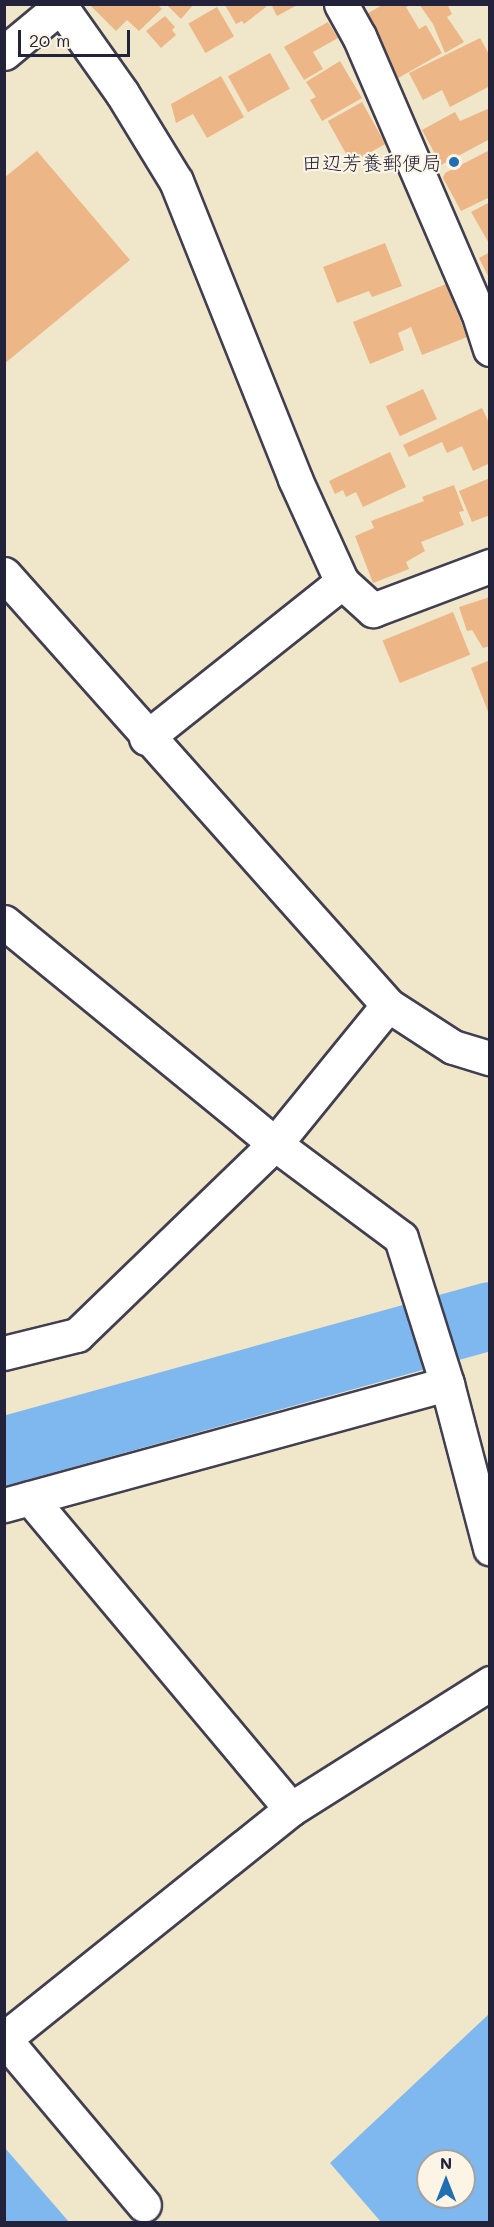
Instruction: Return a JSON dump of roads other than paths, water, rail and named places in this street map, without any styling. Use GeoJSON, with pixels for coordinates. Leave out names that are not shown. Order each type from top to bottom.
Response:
{"type":"FeatureCollection","features":[{"type":"Feature","properties":{"kind":"street"},"geometry":{"type":"LineString","coordinates":[[341,4],[359,36],[455,259],[489,349]]}},
{"type":"Feature","properties":{"kind":"street"},"geometry":{"type":"LineString","coordinates":[[4,53],[61,5],[122,93],[176,181],[295,479],[342,582],[373,610],[489,566]]}},
{"type":"Feature","properties":{"kind":"street"},"geometry":{"type":"LineString","coordinates":[[4,574],[146,738],[388,1005],[453,1047],[489,1058]]}},
{"type":"Feature","properties":{"kind":"street"},"geometry":{"type":"LineString","coordinates":[[146,738],[342,582]]}},
{"type":"Feature","properties":{"kind":"street"},"geometry":{"type":"LineString","coordinates":[[4,922],[275,1144],[401,1238],[447,1384],[489,1548]]}},
{"type":"Feature","properties":{"kind":"street"},"geometry":{"type":"LineString","coordinates":[[4,1353],[77,1335],[275,1144],[388,1005]]}},
{"type":"Feature","properties":{"kind":"street"},"geometry":{"type":"LineString","coordinates":[[291,1809],[17,1502],[447,1384]]}},
{"type":"Feature","properties":{"kind":"street"},"geometry":{"type":"LineString","coordinates":[[144,2205],[5,2040],[291,1809],[489,1683]]}},
{"type":"Feature","properties":{"kind":"water"},"geometry":{"type":"Polygon","coordinates":[[[489,2014],[489,2222],[381,2222],[330,2163],[489,2014]]]}},
{"type":"Feature","properties":{"kind":"water"},"geometry":{"type":"Polygon","coordinates":[[[5,2148],[69,2222],[5,2222],[5,2148]]]}},
{"type":"Feature","properties":{"kind":"waterway"},"geometry":{"type":"LineString","coordinates":[[4,1451],[490,1316]]}},
{"type":"Feature","properties":{"kind":"place","name":"田辺芳養郵便局"},"geometry":{"type":"Point","coordinates":[454,162]}}]}
